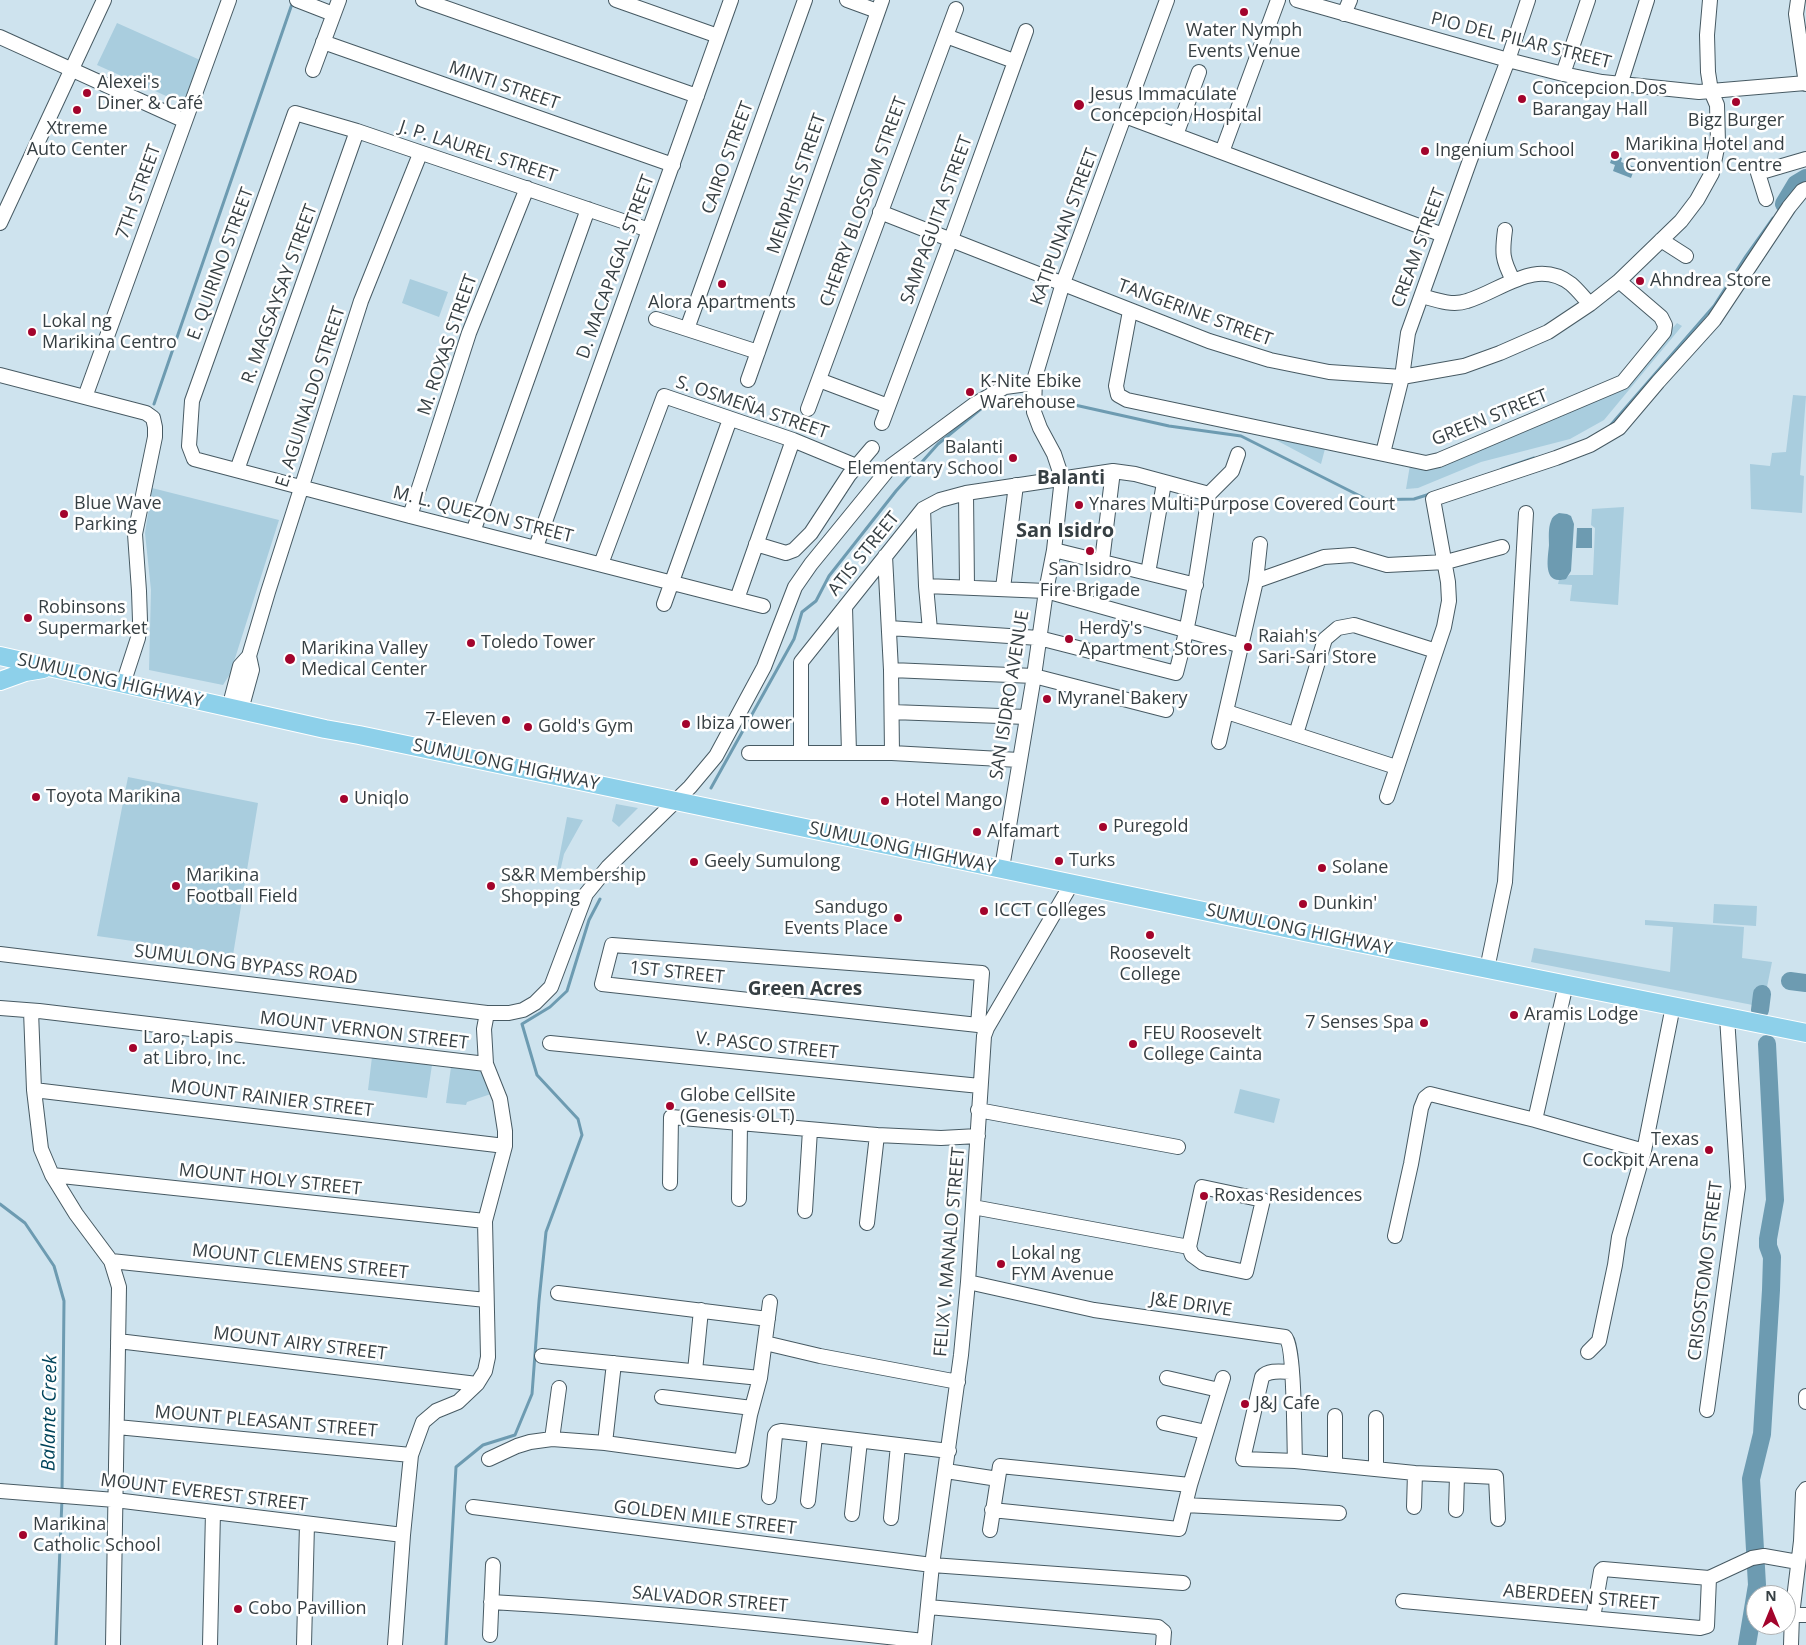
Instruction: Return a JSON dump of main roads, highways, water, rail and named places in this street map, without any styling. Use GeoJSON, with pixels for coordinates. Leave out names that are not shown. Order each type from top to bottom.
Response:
{"type":"FeatureCollection","features":[{"type":"Feature","properties":{"kind":"main road","name":"SUMULONG HIGHWAY"},"geometry":{"type":"LineString","coordinates":[[0,656],[325,729],[1806,1033]]}},
{"type":"Feature","properties":{"kind":"main road"},"geometry":{"type":"LineString","coordinates":[[0,681],[41,669],[59,670]]}},
{"type":"Feature","properties":{"kind":"waterway"},"geometry":{"type":"LineString","coordinates":[[154,404],[293,1]]}},
{"type":"Feature","properties":{"kind":"waterway"},"geometry":{"type":"LineString","coordinates":[[1784,204],[1796,184],[1806,178]]}},
{"type":"Feature","properties":{"kind":"waterway"},"geometry":{"type":"LineString","coordinates":[[1609,427],[1714,306],[1773,218]]}},
{"type":"Feature","properties":{"kind":"waterway"},"geometry":{"type":"LineString","coordinates":[[711,788],[794,639],[802,612],[816,601],[829,576],[896,491],[938,444],[982,408],[1009,399],[1030,397]]}},
{"type":"Feature","properties":{"kind":"waterway"},"geometry":{"type":"LineString","coordinates":[[1039,397],[1169,426],[1241,436],[1368,500],[1414,499],[1430,494]]}},
{"type":"Feature","properties":{"kind":"waterway"},"geometry":{"type":"LineString","coordinates":[[1502,469],[1534,458]]}},
{"type":"Feature","properties":{"kind":"waterway"},"geometry":{"type":"LineString","coordinates":[[446,1645],[456,1467],[483,1445],[515,1435],[532,1394],[546,1232],[582,1135],[578,1119],[537,1075],[522,1024],[550,1007],[567,991],[589,920],[600,899]]}},
{"type":"Feature","properties":{"kind":"waterway"},"geometry":{"type":"LineString","coordinates":[[1790,981],[1806,983]]}},
{"type":"Feature","properties":{"kind":"waterway"},"geometry":{"type":"LineString","coordinates":[[1760,1010],[1762,994]]}},
{"type":"Feature","properties":{"kind":"waterway"},"geometry":{"type":"LineString","coordinates":[[1747,1645],[1757,1585],[1751,1479],[1762,1434],[1771,1290],[1772,1257],[1768,1246],[1768,1239],[1775,1200],[1767,1044]]}},
{"type":"Feature","properties":{"kind":"waterway","name":"Balante Creek"},"geometry":{"type":"LineString","coordinates":[[0,1204],[25,1223],[54,1266],[64,1301],[62,1493]]}},
{"type":"Feature","properties":{"kind":"waterway","name":"Balante Creek"},"geometry":{"type":"LineString","coordinates":[[56,1645],[62,1499]]}},
{"type":"Feature","properties":{"kind":"place","name":"Water Nymph Events Venue"},"geometry":{"type":"Point","coordinates":[1244,12]}},
{"type":"Feature","properties":{"kind":"place","name":"Alexei's Diner & Café"},"geometry":{"type":"Point","coordinates":[87,93]}},
{"type":"Feature","properties":{"kind":"place","name":"Concepcion Dos Barangay Hall"},"geometry":{"type":"Point","coordinates":[1522,99]}},
{"type":"Feature","properties":{"kind":"place","name":"Bigz Burger"},"geometry":{"type":"Point","coordinates":[1736,102]}},
{"type":"Feature","properties":{"kind":"place","name":"Jesus Immaculate Concepcion Hospital"},"geometry":{"type":"Point","coordinates":[1079,105]}},
{"type":"Feature","properties":{"kind":"place","name":"Xtreme Auto Center"},"geometry":{"type":"Point","coordinates":[77,110]}},
{"type":"Feature","properties":{"kind":"place","name":"Ingenium School"},"geometry":{"type":"Point","coordinates":[1425,151]}},
{"type":"Feature","properties":{"kind":"place","name":"Marikina Hotel and Convention Centre"},"geometry":{"type":"Point","coordinates":[1615,155]}},
{"type":"Feature","properties":{"kind":"place","name":"Ahndrea Store"},"geometry":{"type":"Point","coordinates":[1640,281]}},
{"type":"Feature","properties":{"kind":"place","name":"Alora Apartments"},"geometry":{"type":"Point","coordinates":[722,284]}},
{"type":"Feature","properties":{"kind":"place","name":"Lokal ng Marikina Centro"},"geometry":{"type":"Point","coordinates":[32,332]}},
{"type":"Feature","properties":{"kind":"place","name":"K-Nite Ebike Warehouse"},"geometry":{"type":"Point","coordinates":[970,392]}},
{"type":"Feature","properties":{"kind":"place","name":"Balanti Elementary School"},"geometry":{"type":"Point","coordinates":[1013,458]}},
{"type":"Feature","properties":{"kind":"place","name":"Ynares Multi-Purpose Covered Court"},"geometry":{"type":"Point","coordinates":[1079,505]}},
{"type":"Feature","properties":{"kind":"place","name":"Blue Wave Parking"},"geometry":{"type":"Point","coordinates":[64,514]}},
{"type":"Feature","properties":{"kind":"place","name":"San Isidro Fire Brigade"},"geometry":{"type":"Point","coordinates":[1090,551]}},
{"type":"Feature","properties":{"kind":"place","name":"Robinsons Supermarket"},"geometry":{"type":"Point","coordinates":[28,618]}},
{"type":"Feature","properties":{"kind":"place","name":"Herdy's Apartment Stores"},"geometry":{"type":"Point","coordinates":[1069,639]}},
{"type":"Feature","properties":{"kind":"place","name":"Toledo Tower"},"geometry":{"type":"Point","coordinates":[471,643]}},
{"type":"Feature","properties":{"kind":"place","name":"Raiah's Sari-Sari Store"},"geometry":{"type":"Point","coordinates":[1248,647]}},
{"type":"Feature","properties":{"kind":"place","name":"Marikina Valley Medical Center"},"geometry":{"type":"Point","coordinates":[290,659]}},
{"type":"Feature","properties":{"kind":"place","name":"Myranel Bakery"},"geometry":{"type":"Point","coordinates":[1047,699]}},
{"type":"Feature","properties":{"kind":"place","name":"7-Eleven"},"geometry":{"type":"Point","coordinates":[506,720]}},
{"type":"Feature","properties":{"kind":"place","name":"Ibiza Tower"},"geometry":{"type":"Point","coordinates":[686,724]}},
{"type":"Feature","properties":{"kind":"place","name":"Gold's Gym"},"geometry":{"type":"Point","coordinates":[528,727]}},
{"type":"Feature","properties":{"kind":"place","name":"Toyota Marikina"},"geometry":{"type":"Point","coordinates":[36,797]}},
{"type":"Feature","properties":{"kind":"place","name":"Uniqlo"},"geometry":{"type":"Point","coordinates":[344,799]}},
{"type":"Feature","properties":{"kind":"place","name":"Hotel Mango"},"geometry":{"type":"Point","coordinates":[885,801]}},
{"type":"Feature","properties":{"kind":"place","name":"Puregold"},"geometry":{"type":"Point","coordinates":[1103,827]}},
{"type":"Feature","properties":{"kind":"place","name":"Alfamart"},"geometry":{"type":"Point","coordinates":[977,832]}},
{"type":"Feature","properties":{"kind":"place","name":"Turks"},"geometry":{"type":"Point","coordinates":[1059,861]}},
{"type":"Feature","properties":{"kind":"place","name":"Geely Sumulong"},"geometry":{"type":"Point","coordinates":[694,862]}},
{"type":"Feature","properties":{"kind":"place","name":"Solane"},"geometry":{"type":"Point","coordinates":[1322,868]}},
{"type":"Feature","properties":{"kind":"place","name":"Marikina Football Field"},"geometry":{"type":"Point","coordinates":[176,886]}},
{"type":"Feature","properties":{"kind":"place","name":"S&R Membership Shopping"},"geometry":{"type":"Point","coordinates":[491,886]}},
{"type":"Feature","properties":{"kind":"place","name":"Dunkin'"},"geometry":{"type":"Point","coordinates":[1303,904]}},
{"type":"Feature","properties":{"kind":"place","name":"ICCT Colleges"},"geometry":{"type":"Point","coordinates":[984,911]}},
{"type":"Feature","properties":{"kind":"place","name":"Sandugo Events Place"},"geometry":{"type":"Point","coordinates":[898,918]}},
{"type":"Feature","properties":{"kind":"place","name":"Roosevelt College"},"geometry":{"type":"Point","coordinates":[1150,935]}},
{"type":"Feature","properties":{"kind":"place","name":"Aramis Lodge"},"geometry":{"type":"Point","coordinates":[1514,1015]}},
{"type":"Feature","properties":{"kind":"place","name":"7 Senses Spa"},"geometry":{"type":"Point","coordinates":[1424,1023]}},
{"type":"Feature","properties":{"kind":"place","name":"FEU Roosevelt College Cainta"},"geometry":{"type":"Point","coordinates":[1133,1044]}},
{"type":"Feature","properties":{"kind":"place","name":"Laro, Lapis at Libro, Inc."},"geometry":{"type":"Point","coordinates":[133,1048]}},
{"type":"Feature","properties":{"kind":"place","name":"Globe CellSite (Genesis OLT)"},"geometry":{"type":"Point","coordinates":[670,1106]}},
{"type":"Feature","properties":{"kind":"place","name":"Texas Cockpit Arena"},"geometry":{"type":"Point","coordinates":[1709,1150]}},
{"type":"Feature","properties":{"kind":"place","name":"Roxas Residences"},"geometry":{"type":"Point","coordinates":[1204,1196]}},
{"type":"Feature","properties":{"kind":"place","name":"Lokal ng FYM Avenue"},"geometry":{"type":"Point","coordinates":[1001,1264]}},
{"type":"Feature","properties":{"kind":"place","name":"J&J Cafe"},"geometry":{"type":"Point","coordinates":[1245,1404]}},
{"type":"Feature","properties":{"kind":"place","name":"Marikina Catholic School"},"geometry":{"type":"Point","coordinates":[23,1535]}},
{"type":"Feature","properties":{"kind":"place","name":"Cobo Pavillion"},"geometry":{"type":"Point","coordinates":[238,1609]}},
{"type":"Feature","properties":{"kind":"district","name":"Balanti"},"geometry":{"type":"Point","coordinates":[1071,479]}},
{"type":"Feature","properties":{"kind":"district","name":"San Isidro"},"geometry":{"type":"Point","coordinates":[1065,531]}},
{"type":"Feature","properties":{"kind":"district","name":"Green Acres"},"geometry":{"type":"Point","coordinates":[805,990]}}]}
